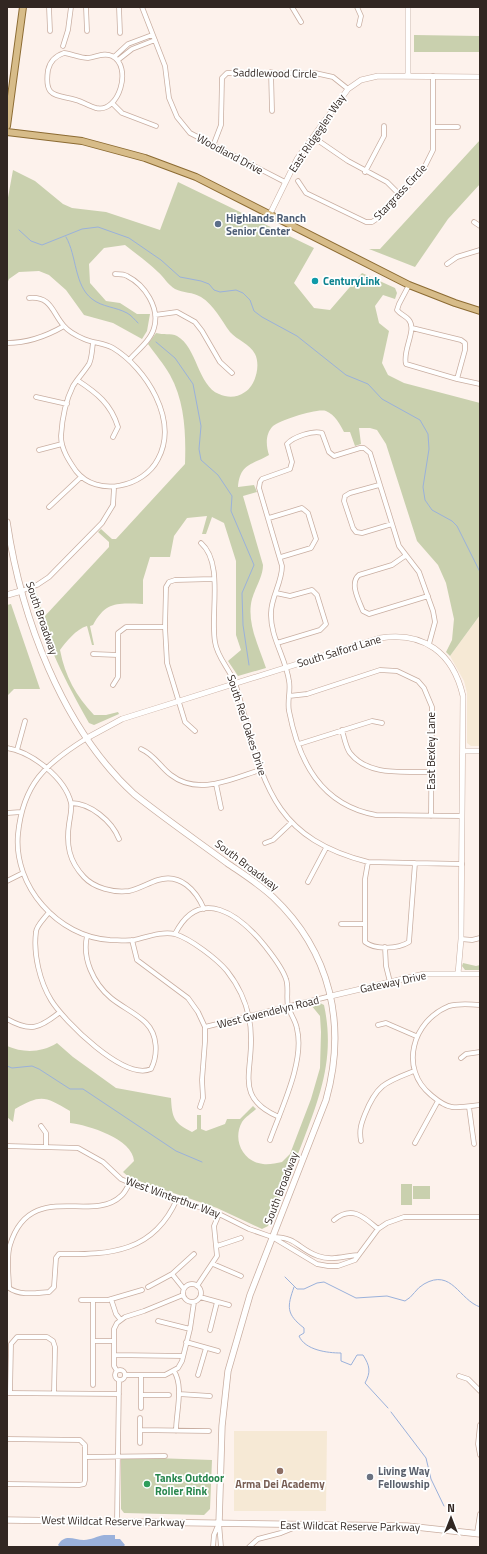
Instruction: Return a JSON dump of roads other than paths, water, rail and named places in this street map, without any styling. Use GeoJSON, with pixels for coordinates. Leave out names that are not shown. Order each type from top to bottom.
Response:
{"type":"FeatureCollection","features":[{"type":"Feature","properties":{"kind":"main road"},"geometry":{"type":"LineString","coordinates":[[7,126],[23,7]]}},
{"type":"Feature","properties":{"kind":"main road"},"geometry":{"type":"LineString","coordinates":[[7,132],[82,141],[145,158],[196,177],[409,285],[480,311]]}},
{"type":"Feature","properties":{"kind":"main road","name":"South Broadway"},"geometry":{"type":"LineString","coordinates":[[7,522],[21,591],[41,650],[67,704],[87,738],[108,768],[134,794],[249,878],[282,906],[300,928],[310,944],[324,975],[331,996],[336,1034],[332,1080],[326,1100],[244,1310],[228,1370],[222,1434],[219,1523]]}},
{"type":"Feature","properties":{"kind":"main road"},"geometry":{"type":"LineString","coordinates":[[7,595],[21,591]]}},
{"type":"Feature","properties":{"kind":"main road","name":"West Wildcat Reserve Parkway"},"geometry":{"type":"LineString","coordinates":[[7,1520],[219,1523]]}},
{"type":"Feature","properties":{"kind":"main road","name":"East Wildcat Reserve Parkway"},"geometry":{"type":"LineString","coordinates":[[219,1523],[407,1526],[479,1533]]}},
{"type":"Feature","properties":{"kind":"street"},"geometry":{"type":"LineString","coordinates":[[49,7],[50,31]]}},
{"type":"Feature","properties":{"kind":"street"},"geometry":{"type":"LineString","coordinates":[[63,46],[68,30],[71,7]]}},
{"type":"Feature","properties":{"kind":"street"},"geometry":{"type":"LineString","coordinates":[[86,7],[87,31]]}},
{"type":"Feature","properties":{"kind":"street"},"geometry":{"type":"LineString","coordinates":[[119,7],[120,33]]}},
{"type":"Feature","properties":{"kind":"street","name":"Woodland Drive"},"geometry":{"type":"LineString","coordinates":[[142,7],[165,66],[169,98],[177,118],[190,132],[213,146],[285,182]]}},
{"type":"Feature","properties":{"kind":"street"},"geometry":{"type":"LineString","coordinates":[[292,7],[301,22]]}},
{"type":"Feature","properties":{"kind":"street"},"geometry":{"type":"LineString","coordinates":[[357,7],[361,16],[359,25]]}},
{"type":"Feature","properties":{"kind":"street"},"geometry":{"type":"LineString","coordinates":[[408,7],[408,75]]}},
{"type":"Feature","properties":{"kind":"street"},"geometry":{"type":"LineString","coordinates":[[116,59],[128,44],[152,35]]}},
{"type":"Feature","properties":{"kind":"street"},"geometry":{"type":"LineString","coordinates":[[116,59],[132,49],[155,40]]}},
{"type":"Feature","properties":{"kind":"street"},"geometry":{"type":"LineString","coordinates":[[68,54],[88,58],[107,55],[116,59],[121,66],[121,85],[112,104],[105,108],[96,108],[75,100],[58,97],[52,93],[47,82],[50,63],[59,55],[68,54]]}},
{"type":"Feature","properties":{"kind":"street","name":"Saddlewood Circle"},"geometry":{"type":"LineString","coordinates":[[213,146],[221,125],[222,78],[224,74],[232,72],[327,74],[339,80],[348,89]]}},
{"type":"Feature","properties":{"kind":"street"},"geometry":{"type":"LineString","coordinates":[[271,72],[272,111]]}},
{"type":"Feature","properties":{"kind":"street","name":"East Ridgeglen Way"},"geometry":{"type":"LineString","coordinates":[[270,214],[297,159],[348,89],[354,84],[372,76],[408,75],[480,77]]}},
{"type":"Feature","properties":{"kind":"street","name":"Stargrass Circle"},"geometry":{"type":"LineString","coordinates":[[298,181],[306,193],[366,222],[372,222],[378,218],[428,163],[433,150],[433,76]]}},
{"type":"Feature","properties":{"kind":"street"},"geometry":{"type":"LineString","coordinates":[[112,104],[122,113],[156,126]]}},
{"type":"Feature","properties":{"kind":"street"},"geometry":{"type":"LineString","coordinates":[[365,172],[384,136],[384,126]]}},
{"type":"Feature","properties":{"kind":"street"},"geometry":{"type":"LineString","coordinates":[[433,126],[458,126]]}},
{"type":"Feature","properties":{"kind":"street"},"geometry":{"type":"LineString","coordinates":[[314,137],[365,172],[387,182],[399,194]]}},
{"type":"Feature","properties":{"kind":"street"},"geometry":{"type":"LineString","coordinates":[[474,222],[480,226]]}},
{"type":"Feature","properties":{"kind":"street"},"geometry":{"type":"LineString","coordinates":[[447,264],[457,257],[480,250]]}},
{"type":"Feature","properties":{"kind":"street"},"geometry":{"type":"LineString","coordinates":[[115,274],[126,275],[138,284],[146,293],[153,305],[156,315],[154,328],[151,335],[129,360]]}},
{"type":"Feature","properties":{"kind":"street"},"geometry":{"type":"LineString","coordinates":[[409,285],[397,310],[410,321],[412,328],[404,358],[406,364],[480,384]]}},
{"type":"Feature","properties":{"kind":"street"},"geometry":{"type":"LineString","coordinates":[[29,298],[38,297],[48,302],[64,326],[76,336],[93,343],[112,347],[129,360],[141,373],[156,398],[163,419],[164,440],[159,459],[149,472],[132,483],[114,488],[100,486],[81,477],[69,460],[62,444],[62,421],[72,387],[90,362],[93,343]]}},
{"type":"Feature","properties":{"kind":"street"},"geometry":{"type":"LineString","coordinates":[[156,315],[177,312],[195,322],[220,362],[232,373]]}},
{"type":"Feature","properties":{"kind":"street"},"geometry":{"type":"LineString","coordinates":[[7,343],[21,343],[35,340],[64,326]]}},
{"type":"Feature","properties":{"kind":"street"},"geometry":{"type":"LineString","coordinates":[[412,328],[461,340],[465,343],[465,350],[457,379]]}},
{"type":"Feature","properties":{"kind":"street"},"geometry":{"type":"LineString","coordinates":[[77,380],[102,398],[114,414],[118,427],[113,437]]}},
{"type":"Feature","properties":{"kind":"street"},"geometry":{"type":"LineString","coordinates":[[36,397],[67,404]]}},
{"type":"Feature","properties":{"kind":"street"},"geometry":{"type":"LineString","coordinates":[[429,644],[435,622],[428,596],[419,572],[405,556],[399,546],[370,453],[364,448],[334,456],[329,452],[322,433],[317,432],[291,439],[287,444],[292,462],[290,469],[260,482],[259,488],[281,557],[282,575],[271,605],[270,614],[277,643],[289,680],[288,710],[298,744],[310,772],[324,789],[343,805],[362,813],[376,815],[461,816]]}},
{"type":"Feature","properties":{"kind":"street"},"geometry":{"type":"LineString","coordinates":[[39,450],[62,444]]}},
{"type":"Feature","properties":{"kind":"street"},"geometry":{"type":"LineString","coordinates":[[48,507],[81,477]]}},
{"type":"Feature","properties":{"kind":"street"},"geometry":{"type":"LineString","coordinates":[[379,485],[350,493],[345,496],[344,501],[353,528],[356,532],[362,533],[392,524]]}},
{"type":"Feature","properties":{"kind":"street"},"geometry":{"type":"LineString","coordinates":[[21,591],[37,585],[49,578],[102,523],[113,505],[114,488]]}},
{"type":"Feature","properties":{"kind":"street"},"geometry":{"type":"LineString","coordinates":[[269,518],[302,508],[308,513],[316,539],[312,548],[281,557]]}},
{"type":"Feature","properties":{"kind":"street","name":"South Red Oakes Drive"},"geometry":{"type":"LineString","coordinates":[[202,543],[208,548],[213,563],[215,642],[235,684],[260,770],[281,811],[291,823],[326,848],[368,862],[462,864]]}},
{"type":"Feature","properties":{"kind":"street"},"geometry":{"type":"LineString","coordinates":[[405,556],[392,565],[359,574],[355,578],[354,585],[363,611],[369,614],[428,596]]}},
{"type":"Feature","properties":{"kind":"street"},"geometry":{"type":"LineString","coordinates":[[195,731],[185,722],[167,663],[165,627],[166,587],[169,582],[175,580],[213,580]]}},
{"type":"Feature","properties":{"kind":"street"},"geometry":{"type":"LineString","coordinates":[[276,593],[290,596],[312,590],[317,595],[326,624],[320,630],[277,643]]}},
{"type":"Feature","properties":{"kind":"street"},"geometry":{"type":"LineString","coordinates":[[113,685],[118,677],[118,633],[126,627],[165,627]]}},
{"type":"Feature","properties":{"kind":"street","name":"South Salford Lane"},"geometry":{"type":"LineString","coordinates":[[87,738],[122,719],[380,638],[402,636],[413,638],[429,644],[450,662],[460,684],[463,696],[461,939],[458,974]]}},
{"type":"Feature","properties":{"kind":"street"},"geometry":{"type":"LineString","coordinates":[[93,654],[118,655]]}},
{"type":"Feature","properties":{"kind":"street","name":"East Bexley Lane"},"geometry":{"type":"LineString","coordinates":[[289,696],[307,694],[380,670],[397,671],[418,681],[424,688],[432,707],[431,816]]}},
{"type":"Feature","properties":{"kind":"street"},"geometry":{"type":"LineString","coordinates":[[17,750],[25,721]]}},
{"type":"Feature","properties":{"kind":"street"},"geometry":{"type":"LineString","coordinates":[[298,744],[372,721],[382,722]]}},
{"type":"Feature","properties":{"kind":"street"},"geometry":{"type":"LineString","coordinates":[[342,730],[349,753],[366,767],[382,771],[431,772]]}},
{"type":"Feature","properties":{"kind":"street"},"geometry":{"type":"LineString","coordinates":[[87,738],[58,758],[46,769],[31,788],[21,812],[18,838],[23,872],[32,892],[59,921],[87,936],[108,940],[132,940],[165,933],[175,934],[199,947],[226,970],[241,992],[249,1016],[251,1038],[248,1070],[249,1089],[253,1099],[261,1108],[279,1117]]}},
{"type":"Feature","properties":{"kind":"street"},"geometry":{"type":"LineString","coordinates":[[7,748],[17,750],[34,758],[64,787],[71,803],[68,849],[74,866],[85,879],[100,888],[119,890],[130,890],[159,880],[177,880],[194,890],[204,909]]}},
{"type":"Feature","properties":{"kind":"street"},"geometry":{"type":"LineString","coordinates":[[141,749],[150,753],[170,774],[181,782],[199,787],[216,784],[260,770]]}},
{"type":"Feature","properties":{"kind":"street"},"geometry":{"type":"LineString","coordinates":[[463,751],[480,751]]}},
{"type":"Feature","properties":{"kind":"street"},"geometry":{"type":"LineString","coordinates":[[216,784],[221,808]]}},
{"type":"Feature","properties":{"kind":"street"},"geometry":{"type":"LineString","coordinates":[[71,803],[79,803],[92,809],[116,830],[119,839]]}},
{"type":"Feature","properties":{"kind":"street"},"geometry":{"type":"LineString","coordinates":[[7,813],[21,812]]}},
{"type":"Feature","properties":{"kind":"street"},"geometry":{"type":"LineString","coordinates":[[264,843],[273,840],[291,823]]}},
{"type":"Feature","properties":{"kind":"street"},"geometry":{"type":"LineString","coordinates":[[308,882],[326,848]]}},
{"type":"Feature","properties":{"kind":"street"},"geometry":{"type":"LineString","coordinates":[[368,862],[365,879],[365,942],[370,946],[385,947],[402,946],[409,942],[415,863]]}},
{"type":"Feature","properties":{"kind":"street"},"geometry":{"type":"LineString","coordinates":[[7,881],[23,872]]}},
{"type":"Feature","properties":{"kind":"street"},"geometry":{"type":"LineString","coordinates":[[175,934],[187,917],[195,911],[218,908],[244,922],[272,955],[286,979],[288,1006],[298,1029],[298,1047],[292,1085],[270,1140]]}},
{"type":"Feature","properties":{"kind":"street"},"geometry":{"type":"LineString","coordinates":[[49,912],[36,931],[36,955],[43,983],[60,1012],[74,1028],[119,1063],[133,1070],[146,1071],[151,1069],[156,1045],[152,1032],[146,1023],[110,997],[97,982],[85,955],[87,936]]}},
{"type":"Feature","properties":{"kind":"street"},"geometry":{"type":"LineString","coordinates":[[341,924],[364,924]]}},
{"type":"Feature","properties":{"kind":"street"},"geometry":{"type":"LineString","coordinates":[[461,939],[472,940],[480,938]]}},
{"type":"Feature","properties":{"kind":"street"},"geometry":{"type":"LineString","coordinates":[[132,940],[137,960],[188,998],[198,1012],[205,1027],[202,1080],[203,1098],[200,1107]]}},
{"type":"Feature","properties":{"kind":"street"},"geometry":{"type":"LineString","coordinates":[[385,947],[386,966],[390,982]]}},
{"type":"Feature","properties":{"kind":"street","name":"Gateway Drive"},"geometry":{"type":"LineString","coordinates":[[331,996],[424,974],[480,974]]}},
{"type":"Feature","properties":{"kind":"street","name":"West Gwendelyn Road"},"geometry":{"type":"LineString","coordinates":[[205,1027],[331,996]]}},
{"type":"Feature","properties":{"kind":"street"},"geometry":{"type":"LineString","coordinates":[[480,1004],[451,1006],[426,1021],[416,1036],[414,1046],[414,1071],[423,1089],[438,1101],[451,1107],[469,1107],[480,1105]]}},
{"type":"Feature","properties":{"kind":"street"},"geometry":{"type":"LineString","coordinates":[[7,1019],[25,1028],[36,1027],[46,1023],[60,1012]]}},
{"type":"Feature","properties":{"kind":"street"},"geometry":{"type":"LineString","coordinates":[[378,1025],[386,1023],[416,1036]]}},
{"type":"Feature","properties":{"kind":"street"},"geometry":{"type":"LineString","coordinates":[[461,1058],[466,1054],[480,1052]]}},
{"type":"Feature","properties":{"kind":"street"},"geometry":{"type":"LineString","coordinates":[[361,1141],[359,1130],[375,1093],[389,1081],[414,1071]]}},
{"type":"Feature","properties":{"kind":"street"},"geometry":{"type":"LineString","coordinates":[[415,1143],[438,1101]]}},
{"type":"Feature","properties":{"kind":"street"},"geometry":{"type":"LineString","coordinates":[[469,1107],[474,1144]]}},
{"type":"Feature","properties":{"kind":"street"},"geometry":{"type":"LineString","coordinates":[[41,1126],[46,1133],[46,1147]]}},
{"type":"Feature","properties":{"kind":"street","name":"West Winterthur Way"},"geometry":{"type":"LineString","coordinates":[[7,1146],[78,1148],[103,1162],[121,1179],[218,1214],[249,1229],[272,1237]]}},
{"type":"Feature","properties":{"kind":"street"},"geometry":{"type":"LineString","coordinates":[[130,1183],[122,1196],[110,1203],[97,1205],[56,1205],[34,1212],[15,1232],[10,1246],[9,1288],[14,1292],[22,1293],[49,1292],[54,1288],[56,1258],[59,1254],[111,1253],[130,1248],[158,1230],[167,1219],[177,1199]]}},
{"type":"Feature","properties":{"kind":"street"},"geometry":{"type":"LineString","coordinates":[[334,1220],[342,1213],[354,1213],[363,1217],[378,1229]]}},
{"type":"Feature","properties":{"kind":"street"},"geometry":{"type":"LineString","coordinates":[[198,1286],[217,1256],[214,1226],[218,1214]]}},
{"type":"Feature","properties":{"kind":"street"},"geometry":{"type":"LineString","coordinates":[[272,1237],[317,1264],[338,1266],[355,1260],[378,1229],[387,1223],[404,1217],[480,1217]]}},
{"type":"Feature","properties":{"kind":"street"},"geometry":{"type":"LineString","coordinates":[[272,1237],[284,1237],[293,1240],[311,1253],[323,1258],[339,1258],[358,1255]]}},
{"type":"Feature","properties":{"kind":"street"},"geometry":{"type":"LineString","coordinates":[[217,1246],[241,1238]]}},
{"type":"Feature","properties":{"kind":"street"},"geometry":{"type":"LineString","coordinates":[[148,1287],[172,1274],[194,1254]]}},
{"type":"Feature","properties":{"kind":"street"},"geometry":{"type":"LineString","coordinates":[[213,1264],[241,1276]]}},
{"type":"Feature","properties":{"kind":"street"},"geometry":{"type":"LineString","coordinates":[[172,1274],[184,1289],[183,1295],[187,1301],[194,1302]]}},
{"type":"Feature","properties":{"kind":"street"},"geometry":{"type":"LineString","coordinates":[[184,1289],[192,1284],[198,1286]]}},
{"type":"Feature","properties":{"kind":"street"},"geometry":{"type":"LineString","coordinates":[[198,1286],[200,1289],[200,1297]]}},
{"type":"Feature","properties":{"kind":"street"},"geometry":{"type":"LineString","coordinates":[[81,1300],[111,1299],[142,1290]]}},
{"type":"Feature","properties":{"kind":"street"},"geometry":{"type":"LineString","coordinates":[[117,1522],[119,1380],[115,1377],[117,1371],[114,1366],[115,1326],[120,1319],[183,1295]]}},
{"type":"Feature","properties":{"kind":"street"},"geometry":{"type":"LineString","coordinates":[[200,1297],[229,1305]]}},
{"type":"Feature","properties":{"kind":"street"},"geometry":{"type":"LineString","coordinates":[[119,1380],[124,1379],[125,1376],[165,1375],[174,1371],[180,1366],[190,1329],[194,1302],[200,1297]]}},
{"type":"Feature","properties":{"kind":"street"},"geometry":{"type":"LineString","coordinates":[[111,1299],[116,1314],[120,1319]]}},
{"type":"Feature","properties":{"kind":"street"},"geometry":{"type":"LineString","coordinates":[[93,1385],[94,1300]]}},
{"type":"Feature","properties":{"kind":"street"},"geometry":{"type":"LineString","coordinates":[[210,1330],[217,1302]]}},
{"type":"Feature","properties":{"kind":"street"},"geometry":{"type":"LineString","coordinates":[[158,1320],[190,1329]]}},
{"type":"Feature","properties":{"kind":"street"},"geometry":{"type":"LineString","coordinates":[[54,1394],[55,1347],[53,1341],[47,1337],[17,1337],[11,1344],[9,1393],[54,1394],[119,1394]]}},
{"type":"Feature","properties":{"kind":"street"},"geometry":{"type":"LineString","coordinates":[[93,1341],[114,1341]]}},
{"type":"Feature","properties":{"kind":"street"},"geometry":{"type":"LineString","coordinates":[[186,1342],[218,1351]]}},
{"type":"Feature","properties":{"kind":"street"},"geometry":{"type":"LineString","coordinates":[[198,1375],[206,1348]]}},
{"type":"Feature","properties":{"kind":"street"},"geometry":{"type":"LineString","coordinates":[[114,1355],[183,1356]]}},
{"type":"Feature","properties":{"kind":"street"},"geometry":{"type":"LineString","coordinates":[[117,1371],[121,1370],[125,1376]]}},
{"type":"Feature","properties":{"kind":"street"},"geometry":{"type":"LineString","coordinates":[[174,1371],[179,1382],[179,1394],[176,1410],[176,1430]]}},
{"type":"Feature","properties":{"kind":"street"},"geometry":{"type":"LineString","coordinates":[[141,1375],[141,1408]]}},
{"type":"Feature","properties":{"kind":"street"},"geometry":{"type":"LineString","coordinates":[[459,1376],[468,1379],[480,1391]]}},
{"type":"Feature","properties":{"kind":"street"},"geometry":{"type":"LineString","coordinates":[[179,1394],[210,1396]]}},
{"type":"Feature","properties":{"kind":"street"},"geometry":{"type":"LineString","coordinates":[[141,1395],[169,1395]]}},
{"type":"Feature","properties":{"kind":"street"},"geometry":{"type":"LineString","coordinates":[[140,1418],[140,1443]]}},
{"type":"Feature","properties":{"kind":"street"},"geometry":{"type":"LineString","coordinates":[[480,1425],[478,1444],[480,1455]]}},
{"type":"Feature","properties":{"kind":"street"},"geometry":{"type":"LineString","coordinates":[[140,1430],[209,1431]]}},
{"type":"Feature","properties":{"kind":"street"},"geometry":{"type":"LineString","coordinates":[[7,1439],[80,1440],[85,1445],[86,1457],[85,1480],[79,1485],[7,1484]]}},
{"type":"Feature","properties":{"kind":"street"},"geometry":{"type":"LineString","coordinates":[[86,1457],[165,1456]]}},
{"type":"Feature","properties":{"kind":"street"},"geometry":{"type":"LineString","coordinates":[[479,1533],[480,1514]]}},
{"type":"Feature","properties":{"kind":"street"},"geometry":{"type":"LineString","coordinates":[[213,1547],[214,1535],[219,1523]]}},
{"type":"Feature","properties":{"kind":"street"},"geometry":{"type":"LineString","coordinates":[[219,1523],[220,1547]]}},
{"type":"Feature","properties":{"kind":"street"},"geometry":{"type":"LineString","coordinates":[[249,1547],[258,1539],[281,1533],[303,1524]]}},
{"type":"Feature","properties":{"kind":"water"},"geometry":{"type":"Polygon","coordinates":[[[104,1535],[115,1535],[115,1539],[120,1539],[125,1545],[123,1547],[60,1547],[58,1545],[61,1541],[67,1538],[87,1540],[104,1535]]]}},
{"type":"Feature","properties":{"kind":"waterway"},"geometry":{"type":"LineString","coordinates":[[19,230],[31,241],[42,245],[82,229],[98,227],[129,238],[161,260],[180,277],[201,281],[209,284],[214,290],[220,292],[236,290],[243,293],[250,300],[254,311],[262,317],[297,336],[346,375],[368,384],[382,399],[420,420],[428,434],[429,449],[423,487],[425,500],[432,510],[452,521],[457,526],[480,572]]}},
{"type":"Feature","properties":{"kind":"waterway"},"geometry":{"type":"LineString","coordinates":[[66,237],[70,245],[79,278],[86,293],[100,304],[127,313],[138,323]]}},
{"type":"Feature","properties":{"kind":"waterway"},"geometry":{"type":"LineString","coordinates":[[156,342],[175,358],[193,384],[201,426],[199,449],[201,460],[218,475],[232,496],[231,511],[254,565],[242,593],[243,625],[249,665]]}},
{"type":"Feature","properties":{"kind":"waterway"},"geometry":{"type":"LineString","coordinates":[[7,1066],[12,1068],[32,1066],[70,1089],[83,1089],[176,1151],[202,1162]]}},
{"type":"Feature","properties":{"kind":"waterway"},"geometry":{"type":"LineString","coordinates":[[285,1277],[297,1289],[304,1289],[317,1283],[324,1282],[356,1298],[387,1296],[405,1301],[424,1284],[434,1280],[442,1280],[448,1282],[466,1298],[480,1307]]}},
{"type":"Feature","properties":{"kind":"waterway"},"geometry":{"type":"LineString","coordinates":[[294,1287],[289,1305],[291,1314],[304,1328],[304,1333],[299,1336],[302,1341],[306,1345],[317,1350],[341,1353],[341,1361],[351,1365],[357,1355],[363,1355],[369,1369],[365,1383],[388,1408]]}},
{"type":"Feature","properties":{"kind":"waterway"},"geometry":{"type":"LineString","coordinates":[[391,1412],[426,1458],[431,1479],[444,1506]]}},
{"type":"Feature","properties":{"kind":"place","name":"Highlands Ranch Senior Center"},"geometry":{"type":"Point","coordinates":[218,224]}},
{"type":"Feature","properties":{"kind":"place","name":"CenturyLink"},"geometry":{"type":"Point","coordinates":[315,281]}},
{"type":"Feature","properties":{"kind":"place","name":"Arma Dei Academy"},"geometry":{"type":"Point","coordinates":[280,1471]}},
{"type":"Feature","properties":{"kind":"place","name":"Living Way Fellowship"},"geometry":{"type":"Point","coordinates":[370,1477]}},
{"type":"Feature","properties":{"kind":"place","name":"Tanks Outdoor Roller Rink"},"geometry":{"type":"Point","coordinates":[147,1484]}}]}
